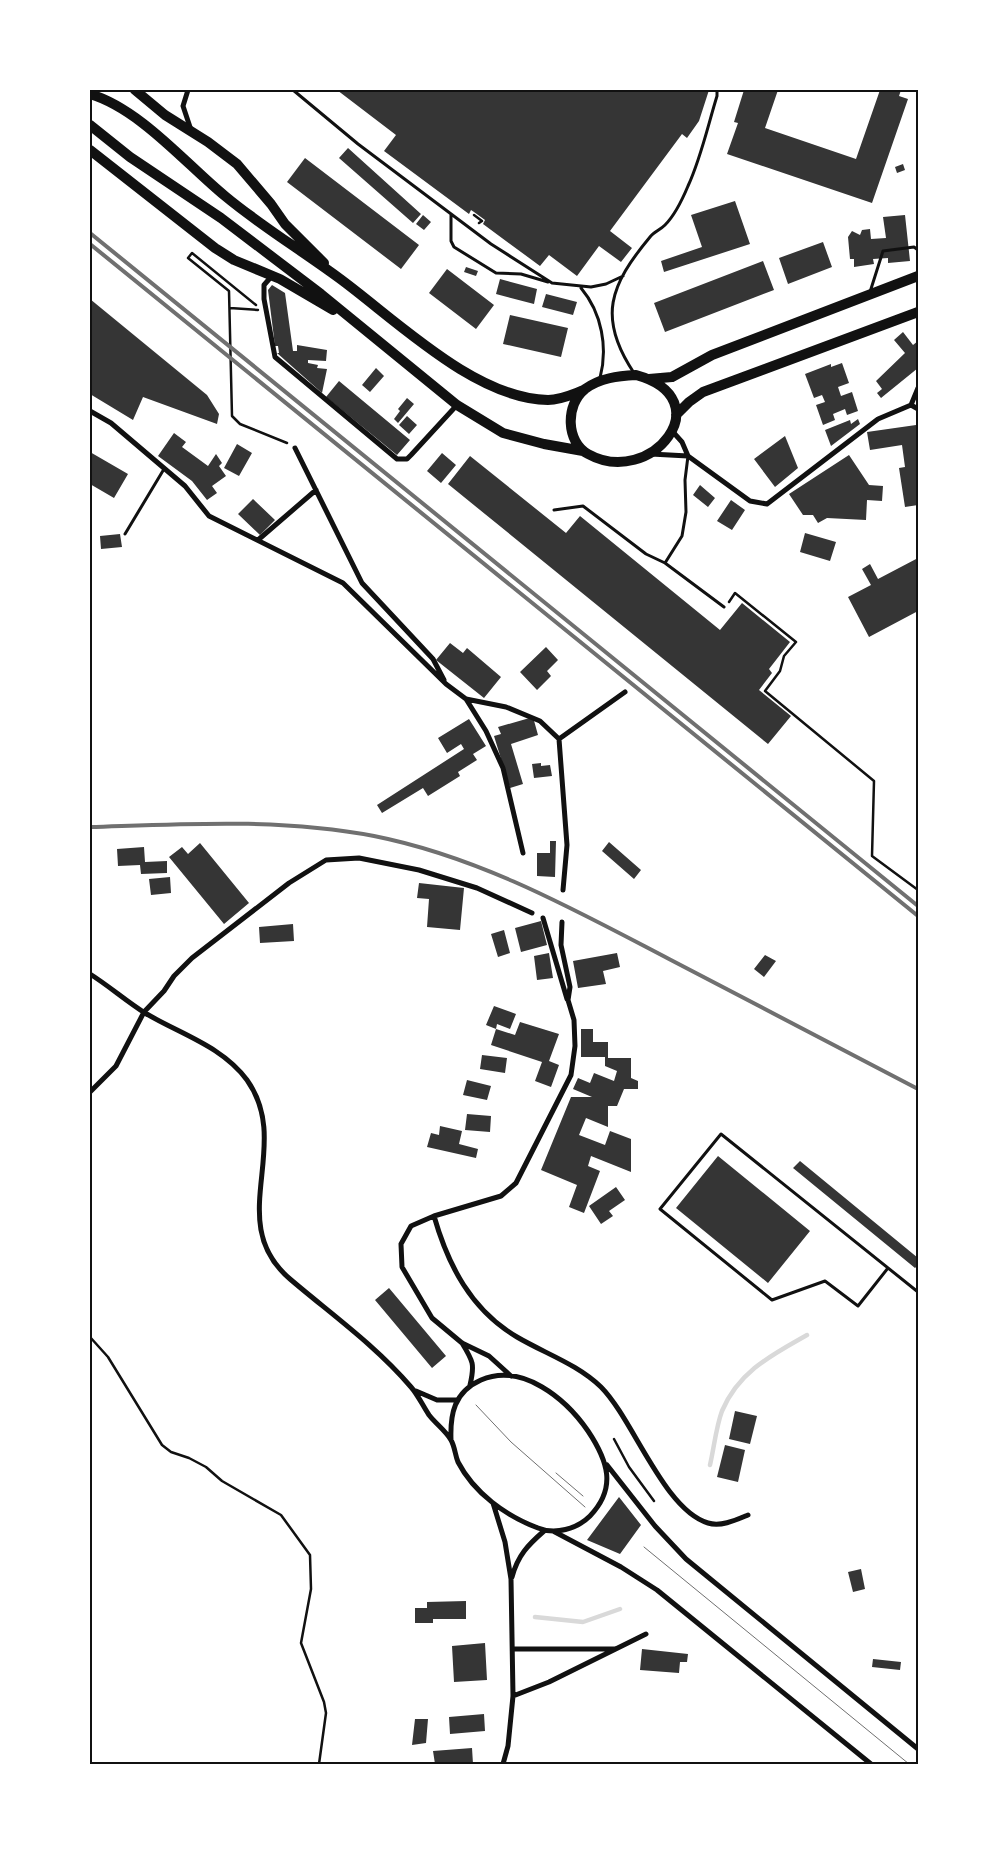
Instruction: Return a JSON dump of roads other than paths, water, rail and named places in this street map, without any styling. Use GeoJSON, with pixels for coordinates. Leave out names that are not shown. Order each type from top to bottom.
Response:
{"type":"FeatureCollection","features":[{"type":"Feature","properties":{"kind":"main road"},"geometry":{"type":"LineString","coordinates":[[135,90],[246,173],[284,224],[337,277]]}},
{"type":"Feature","properties":{"kind":"main road"},"geometry":{"type":"LineString","coordinates":[[90,94],[124,112],[149,129],[224,196],[337,277],[448,361],[482,382],[519,395],[548,400],[584,390],[616,376],[636,375],[663,386],[672,398],[676,415],[673,432],[663,445],[649,454],[633,460],[613,461],[597,458],[583,451],[544,444],[503,433],[457,405],[221,218],[144,167],[90,125]]}},
{"type":"Feature","properties":{"kind":"main road"},"geometry":{"type":"LineString","coordinates":[[90,150],[215,248],[234,260],[272,276],[349,319]]}},
{"type":"Feature","properties":{"kind":"main road"},"geometry":{"type":"LineString","coordinates":[[648,379],[672,377],[712,356],[918,276]]}},
{"type":"Feature","properties":{"kind":"main road"},"geometry":{"type":"LineString","coordinates":[[676,415],[703,392],[918,312]]}},
{"type":"Feature","properties":{"kind":"main road"},"geometry":{"type":"LineString","coordinates":[[583,451],[573,437],[570,419],[574,403],[584,390]]}},
{"type":"Feature","properties":{"kind":"street"},"geometry":{"type":"LineString","coordinates":[[188,90],[183,106],[193,132]]}},
{"type":"Feature","properties":{"kind":"street"},"geometry":{"type":"LineString","coordinates":[[272,276],[265,281],[264,299],[275,357],[397,459],[407,459],[457,405]]}},
{"type":"Feature","properties":{"kind":"street"},"geometry":{"type":"LineString","coordinates":[[673,432],[682,442],[688,456],[750,501],[767,504],[878,419],[911,405],[918,388]]}},
{"type":"Feature","properties":{"kind":"street"},"geometry":{"type":"LineString","coordinates":[[911,405],[918,408]]}},
{"type":"Feature","properties":{"kind":"street"},"geometry":{"type":"LineString","coordinates":[[90,411],[111,423],[185,486],[209,516],[343,583],[446,684],[466,699],[486,732],[503,768],[523,853]]}},
{"type":"Feature","properties":{"kind":"street"},"geometry":{"type":"LineString","coordinates":[[294,448],[362,583],[433,659],[446,684]]}},
{"type":"Feature","properties":{"kind":"street"},"geometry":{"type":"LineString","coordinates":[[649,454],[688,456]]}},
{"type":"Feature","properties":{"kind":"street"},"geometry":{"type":"LineString","coordinates":[[258,540],[316,490]]}},
{"type":"Feature","properties":{"kind":"street"},"geometry":{"type":"LineString","coordinates":[[558,739],[625,692]]}},
{"type":"Feature","properties":{"kind":"street"},"geometry":{"type":"LineString","coordinates":[[466,699],[506,707],[540,721],[558,739],[567,845],[563,890]]}},
{"type":"Feature","properties":{"kind":"street"},"geometry":{"type":"LineString","coordinates":[[90,1092],[116,1066],[144,1012],[192,958],[289,883],[326,860],[359,858],[418,870],[477,888],[532,913]]}},
{"type":"Feature","properties":{"kind":"street"},"geometry":{"type":"LineString","coordinates":[[511,1376],[489,1356],[462,1343],[432,1318],[402,1267],[401,1244],[411,1226],[434,1216],[502,1196],[516,1183],[571,1075],[575,1046],[574,1020],[543,918]]}},
{"type":"Feature","properties":{"kind":"street"},"geometry":{"type":"LineString","coordinates":[[562,922],[561,945],[570,987],[568,1000]]}},
{"type":"Feature","properties":{"kind":"street"},"geometry":{"type":"LineString","coordinates":[[90,974],[144,1012],[216,1050],[234,1065],[248,1082],[257,1100],[266,1146],[259,1225],[262,1239],[272,1260],[287,1277],[368,1342],[414,1390],[430,1416],[451,1440]]}},
{"type":"Feature","properties":{"kind":"street"},"geometry":{"type":"LineString","coordinates":[[434,1216],[448,1259],[458,1279],[484,1313],[516,1337],[578,1368],[596,1382],[615,1405],[662,1481],[686,1510],[708,1523],[728,1523],[748,1515]]}},
{"type":"Feature","properties":{"kind":"street"},"geometry":{"type":"LineString","coordinates":[[462,1343],[473,1360],[474,1368],[470,1385]]}},
{"type":"Feature","properties":{"kind":"street"},"geometry":{"type":"LineString","coordinates":[[606,1465],[607,1486],[599,1506],[584,1522],[565,1530],[544,1530],[508,1514],[493,1503],[462,1469],[451,1440],[450,1420],[456,1400],[470,1385],[490,1376],[511,1376],[532,1382],[566,1404],[579,1418],[598,1446],[606,1465],[655,1526],[686,1559],[918,1749]]}},
{"type":"Feature","properties":{"kind":"street"},"geometry":{"type":"LineString","coordinates":[[414,1390],[437,1400],[456,1400]]}},
{"type":"Feature","properties":{"kind":"street"},"geometry":{"type":"LineString","coordinates":[[493,1503],[505,1542],[512,1580],[513,1696],[508,1746],[503,1764]]}},
{"type":"Feature","properties":{"kind":"street"},"geometry":{"type":"LineString","coordinates":[[512,1580],[517,1560],[524,1549],[544,1530]]}},
{"type":"Feature","properties":{"kind":"street"},"geometry":{"type":"LineString","coordinates":[[553,1531],[620,1567],[657,1590],[871,1764]]}},
{"type":"Feature","properties":{"kind":"street"},"geometry":{"type":"LineString","coordinates":[[513,1696],[549,1682],[646,1634]]}},
{"type":"Feature","properties":{"kind":"street"},"geometry":{"type":"LineString","coordinates":[[513,1649],[617,1649]]}},
{"type":"Feature","properties":{"kind":"lane"},"geometry":{"type":"LineString","coordinates":[[293,90],[358,144],[491,244],[552,283]]}},
{"type":"Feature","properties":{"kind":"lane"},"geometry":{"type":"LineString","coordinates":[[636,375],[621,354],[610,314],[611,303],[623,276],[651,236],[666,224],[689,185],[717,96],[717,90]]}},
{"type":"Feature","properties":{"kind":"lane"},"geometry":{"type":"LineString","coordinates":[[451,214],[451,241],[454,247],[496,273],[521,274],[552,283],[581,288],[606,284],[623,276]]}},
{"type":"Feature","properties":{"kind":"lane"},"geometry":{"type":"LineString","coordinates":[[870,294],[883,251],[914,247],[918,250]]}},
{"type":"Feature","properties":{"kind":"lane"},"geometry":{"type":"LineString","coordinates":[[581,288],[594,309],[605,349],[599,382]]}},
{"type":"Feature","properties":{"kind":"lane"},"geometry":{"type":"LineString","coordinates":[[664,563],[682,536],[686,512],[685,480],[688,456]]}},
{"type":"Feature","properties":{"kind":"lane"},"geometry":{"type":"LineString","coordinates":[[125,534],[164,468]]}},
{"type":"Feature","properties":{"kind":"lane"},"geometry":{"type":"LineString","coordinates":[[554,510],[583,506],[646,554],[664,563],[724,607]]}},
{"type":"Feature","properties":{"kind":"lane"},"geometry":{"type":"LineString","coordinates":[[888,1268],[858,1306],[825,1281],[772,1300],[660,1209],[721,1134],[918,1292]]}},
{"type":"Feature","properties":{"kind":"waterway"},"geometry":{"type":"LineString","coordinates":[[710,1465],[722,1411],[729,1397],[747,1375],[769,1357],[807,1335]]}},
{"type":"Feature","properties":{"kind":"waterway"},"geometry":{"type":"LineString","coordinates":[[535,1617],[583,1622],[620,1609]]}},
{"type":"Feature","properties":{"kind":"tram line"},"geometry":{"type":"LineString","coordinates":[[476,1405],[511,1442],[585,1507]]}},
{"type":"Feature","properties":{"kind":"tram line"},"geometry":{"type":"LineString","coordinates":[[556,1473],[583,1496]]}},
{"type":"Feature","properties":{"kind":"tram line"},"geometry":{"type":"LineString","coordinates":[[644,1547],[909,1764]]}},
{"type":"Feature","properties":{"kind":"railway"},"geometry":{"type":"LineString","coordinates":[[90,233],[918,906]]}},
{"type":"Feature","properties":{"kind":"railway"},"geometry":{"type":"LineString","coordinates":[[90,244],[918,916]]}},
{"type":"Feature","properties":{"kind":"railway"},"geometry":{"type":"LineString","coordinates":[[90,827],[268,824],[339,830],[374,836],[452,857],[489,871],[562,904],[918,1089]]}}]}
